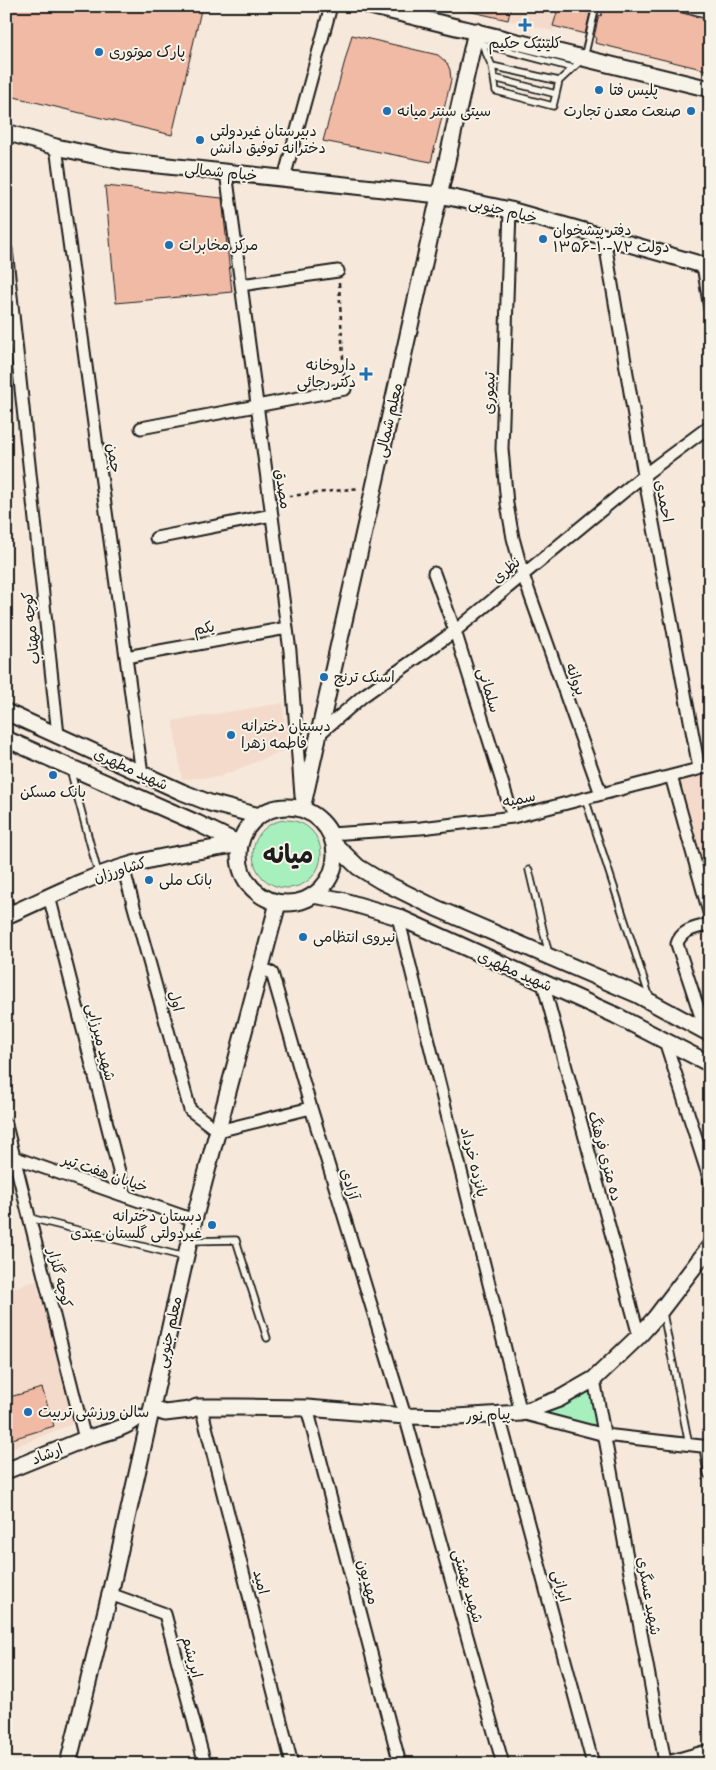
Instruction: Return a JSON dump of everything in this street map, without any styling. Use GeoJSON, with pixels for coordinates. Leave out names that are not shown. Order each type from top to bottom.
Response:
{"type":"FeatureCollection","features":[{"type":"Feature","properties":{"kind":"main road"},"geometry":{"type":"LineString","coordinates":[[370,6],[479,38],[578,63],[710,89]]}},
{"type":"Feature","properties":{"kind":"main road","name":"معلم شمالی"},"geometry":{"type":"LineString","coordinates":[[302,810],[440,195],[479,38]]}},
{"type":"Feature","properties":{"kind":"main road","name":"خیام شمالی"},"geometry":{"type":"LineString","coordinates":[[6,132],[56,147],[121,162],[440,195]]}},
{"type":"Feature","properties":{"kind":"main road","name":"خیام جنوبی"},"geometry":{"type":"LineString","coordinates":[[440,195],[510,210],[706,266]]}},
{"type":"Feature","properties":{"kind":"main road","name":"شهید مطهری"},"geometry":{"type":"LineString","coordinates":[[6,712],[210,803],[259,816]]}},
{"type":"Feature","properties":{"kind":"main road","name":"شهید مطهری"},"geometry":{"type":"LineString","coordinates":[[6,739],[197,823],[240,844]]}},
{"type":"Feature","properties":{"kind":"main road"},"geometry":{"type":"LineString","coordinates":[[280,808],[302,810],[313,815],[323,823],[332,839],[335,858],[332,873],[324,886],[313,895],[302,901],[278,903],[264,898],[251,888],[243,875],[239,860],[240,844],[250,824],[268,811],[280,808]]}},
{"type":"Feature","properties":{"kind":"main road","name":"شهید مطهری"},"geometry":{"type":"LineString","coordinates":[[332,839],[358,868],[381,881],[436,908],[651,1003],[708,1033]]}},
{"type":"Feature","properties":{"kind":"main road","name":"کشاورزان"},"geometry":{"type":"LineString","coordinates":[[7,911],[124,866],[240,844]]}},
{"type":"Feature","properties":{"kind":"main road","name":"شهید مطهری"},"geometry":{"type":"LineString","coordinates":[[313,895],[341,900],[398,917],[615,1015],[710,1064]]}},
{"type":"Feature","properties":{"kind":"main road","name":"معلم جنوبی"},"geometry":{"type":"LineString","coordinates":[[68,1764],[110,1594],[194,1220],[278,903]]}},
{"type":"Feature","properties":{"kind":"main road","name":"پیام نور"},"geometry":{"type":"LineString","coordinates":[[149,1414],[164,1408],[190,1405],[199,1407],[307,1408],[405,1416],[499,1416],[520,1413],[558,1399],[594,1379],[638,1336],[662,1309],[710,1246]]}},
{"type":"Feature","properties":{"kind":"main road","name":"ارشاد"},"geometry":{"type":"LineString","coordinates":[[6,1471],[86,1438],[96,1437],[149,1414]]}},
{"type":"Feature","properties":{"kind":"street"},"geometry":{"type":"LineString","coordinates":[[284,178],[331,6]]}},
{"type":"Feature","properties":{"kind":"street","name":"چمن"},"geometry":{"type":"LineString","coordinates":[[56,147],[142,774]]}},
{"type":"Feature","properties":{"kind":"street","name":"مصدق"},"geometry":{"type":"LineString","coordinates":[[226,172],[287,628],[298,739],[302,810]]}},
{"type":"Feature","properties":{"kind":"street","name":"تیموری"},"geometry":{"type":"LineString","coordinates":[[510,210],[502,449],[512,538],[523,575]]}},
{"type":"Feature","properties":{"kind":"street","name":"احمدی"},"geometry":{"type":"LineString","coordinates":[[604,238],[644,475],[705,767]]}},
{"type":"Feature","properties":{"kind":"street","name":"کوچه مهتاب"},"geometry":{"type":"LineString","coordinates":[[6,249],[58,735]]}},
{"type":"Feature","properties":{"kind":"street"},"geometry":{"type":"LineString","coordinates":[[706,266],[710,309]]}},
{"type":"Feature","properties":{"kind":"street"},"geometry":{"type":"LineString","coordinates":[[241,285],[338,271]]}},
{"type":"Feature","properties":{"kind":"street"},"geometry":{"type":"LineString","coordinates":[[141,428],[345,389]]}},
{"type":"Feature","properties":{"kind":"street","name":"نظری"},"geometry":{"type":"LineString","coordinates":[[319,734],[363,696],[455,631],[644,475],[710,426]]}},
{"type":"Feature","properties":{"kind":"street"},"geometry":{"type":"LineString","coordinates":[[156,538],[272,515]]}},
{"type":"Feature","properties":{"kind":"street","name":"سلمانی"},"geometry":{"type":"LineString","coordinates":[[434,573],[455,631],[513,817]]}},
{"type":"Feature","properties":{"kind":"street","name":"پروانه"},"geometry":{"type":"LineString","coordinates":[[523,575],[601,794]]}},
{"type":"Feature","properties":{"kind":"street","name":"یکم"},"geometry":{"type":"LineString","coordinates":[[126,657],[287,628]]}},
{"type":"Feature","properties":{"kind":"street","name":"سمیه"},"geometry":{"type":"LineString","coordinates":[[332,839],[513,817],[705,767]]}},
{"type":"Feature","properties":{"kind":"street"},"geometry":{"type":"LineString","coordinates":[[671,776],[710,916]]}},
{"type":"Feature","properties":{"kind":"street","name":"اول"},"geometry":{"type":"LineString","coordinates":[[124,866],[190,1110],[218,1131]]}},
{"type":"Feature","properties":{"kind":"street","name":"شهید میرزایی"},"geometry":{"type":"LineString","coordinates":[[48,896],[125,1195]]}},
{"type":"Feature","properties":{"kind":"street","name":"پانزده خرداد"},"geometry":{"type":"LineString","coordinates":[[398,917],[520,1413]]}},
{"type":"Feature","properties":{"kind":"street"},"geometry":{"type":"LineString","coordinates":[[708,1033],[677,944],[679,937],[684,932],[710,924]]}},
{"type":"Feature","properties":{"kind":"street","name":"آزادی"},"geometry":{"type":"LineString","coordinates":[[261,968],[272,973],[405,1416]]}},
{"type":"Feature","properties":{"kind":"street","name":"ده متری فرهنگ"},"geometry":{"type":"LineString","coordinates":[[544,983],[638,1336]]}},
{"type":"Feature","properties":{"kind":"street"},"geometry":{"type":"LineString","coordinates":[[665,1041],[710,1180]]}},
{"type":"Feature","properties":{"kind":"street"},"geometry":{"type":"LineString","coordinates":[[218,1131],[311,1108]]}},
{"type":"Feature","properties":{"kind":"street","name":"کوچه گلزار"},"geometry":{"type":"LineString","coordinates":[[6,1124],[10,1156],[30,1218],[86,1438]]}},
{"type":"Feature","properties":{"kind":"street","name":"خیابان هفت تیر"},"geometry":{"type":"LineString","coordinates":[[10,1156],[194,1220]]}},
{"type":"Feature","properties":{"kind":"street","name":"شهید عسگری"},"geometry":{"type":"LineString","coordinates":[[594,1379],[663,1763]]}},
{"type":"Feature","properties":{"kind":"street","name":"امید"},"geometry":{"type":"LineString","coordinates":[[199,1407],[292,1764]]}},
{"type":"Feature","properties":{"kind":"street","name":"مهدیون"},"geometry":{"type":"LineString","coordinates":[[307,1408],[400,1764]]}},
{"type":"Feature","properties":{"kind":"street"},"geometry":{"type":"LineString","coordinates":[[520,1413],[605,1435],[708,1447],[710,1473]]}},
{"type":"Feature","properties":{"kind":"street","name":"شهید بهشتی"},"geometry":{"type":"LineString","coordinates":[[405,1416],[503,1764]]}},
{"type":"Feature","properties":{"kind":"street","name":"ایرانی"},"geometry":{"type":"LineString","coordinates":[[499,1416],[594,1764]]}},
{"type":"Feature","properties":{"kind":"street","name":"ابریشم"},"geometry":{"type":"LineString","coordinates":[[110,1594],[165,1614],[205,1764]]}},
{"type":"Feature","properties":{"kind":"street"},"geometry":{"type":"LineString","coordinates":[[663,1763],[710,1750]]}},
{"type":"Feature","properties":{"kind":"lane"},"geometry":{"type":"LineString","coordinates":[[479,38],[492,66],[496,91],[553,106],[559,81],[578,63],[596,6]]}},
{"type":"Feature","properties":{"kind":"lane"},"geometry":{"type":"LineString","coordinates":[[675,6],[710,15]]}},
{"type":"Feature","properties":{"kind":"lane"},"geometry":{"type":"LineString","coordinates":[[492,66],[559,81]]}},
{"type":"Feature","properties":{"kind":"lane"},"geometry":{"type":"LineString","coordinates":[[494,78],[556,94]]}},
{"type":"Feature","properties":{"kind":"lane"},"geometry":{"type":"LineString","coordinates":[[69,767],[99,875]]}},
{"type":"Feature","properties":{"kind":"lane"},"geometry":{"type":"LineString","coordinates":[[585,798],[651,1003]]}},
{"type":"Feature","properties":{"kind":"lane"},"geometry":{"type":"LineString","coordinates":[[529,870],[550,957]]}},
{"type":"Feature","properties":{"kind":"lane"},"geometry":{"type":"LineString","coordinates":[[30,1218],[186,1257]]}},
{"type":"Feature","properties":{"kind":"lane"},"geometry":{"type":"LineString","coordinates":[[190,1241],[236,1240],[267,1338]]}},
{"type":"Feature","properties":{"kind":"lane"},"geometry":{"type":"LineString","coordinates":[[662,1309],[689,1445]]}},
{"type":"Feature","properties":{"kind":"path"},"geometry":{"type":"LineString","coordinates":[[338,271],[345,389]]}},
{"type":"Feature","properties":{"kind":"path"},"geometry":{"type":"LineString","coordinates":[[269,498],[374,487]]}},
{"type":"Feature","properties":{"kind":"shaded area"},"geometry":{"type":"Polygon","coordinates":[[[511,6],[559,6],[553,31],[508,20],[511,6]]]}},
{"type":"Feature","properties":{"kind":"shaded area","name":"دبستان دخترانه فاطمه زهرا"},"geometry":{"type":"Polygon","coordinates":[[[283,703],[287,749],[219,777],[182,779],[173,721],[283,703]]]}},
{"type":"Feature","properties":{"kind":"shaded area"},"geometry":{"type":"Polygon","coordinates":[[[710,773],[710,856],[700,859],[680,781],[710,773]]]}},
{"type":"Feature","properties":{"kind":"shaded area"},"geometry":{"type":"Polygon","coordinates":[[[36,1281],[77,1422],[6,1450],[6,1290],[36,1281]]]}},
{"type":"Feature","properties":{"kind":"green space"},"geometry":{"type":"Polygon","coordinates":[[[287,820],[300,823],[311,830],[318,841],[321,854],[318,867],[311,878],[300,885],[287,888],[274,885],[263,878],[256,867],[253,854],[256,841],[263,830],[274,823],[287,820]]]}},
{"type":"Feature","properties":{"kind":"green space"},"geometry":{"type":"Polygon","coordinates":[[[590,1387],[598,1429],[535,1412],[590,1387]]]}},
{"type":"Feature","properties":{"kind":"building","name":"پارک موتوری"},"geometry":{"type":"Polygon","coordinates":[[[6,6],[61,6],[69,9],[90,6],[202,6],[172,135],[6,95],[6,6]]]}},
{"type":"Feature","properties":{"kind":"building"},"geometry":{"type":"Polygon","coordinates":[[[469,6],[511,6],[508,20],[468,11],[469,6]]]}},
{"type":"Feature","properties":{"kind":"building"},"geometry":{"type":"Polygon","coordinates":[[[559,6],[590,13],[585,34],[553,26],[559,6]]]}},
{"type":"Feature","properties":{"kind":"building"},"geometry":{"type":"Polygon","coordinates":[[[604,6],[670,6],[674,11],[710,20],[710,71],[595,43],[596,37],[594,37],[599,15],[601,16],[604,6]]]}},
{"type":"Feature","properties":{"kind":"building","name":"سیتی سنتر میانه"},"geometry":{"type":"Polygon","coordinates":[[[352,35],[438,55],[447,63],[451,80],[431,162],[323,141],[352,35]]]}},
{"type":"Feature","properties":{"kind":"building","name":"مرکز مخابرات"},"geometry":{"type":"Polygon","coordinates":[[[105,186],[222,198],[232,292],[116,303],[105,186]]]}},
{"type":"Feature","properties":{"kind":"building","name":"سالن ورزشی تربیت"},"geometry":{"type":"Polygon","coordinates":[[[42,1388],[54,1426],[6,1441],[6,1398],[42,1388]]]}},
{"type":"Feature","properties":{"kind":"place","name":"کلینیک حکیم"},"geometry":{"type":"Point","coordinates":[525,25]}},
{"type":"Feature","properties":{"kind":"place","name":"پارک موتوری"},"geometry":{"type":"Point","coordinates":[99,52]}},
{"type":"Feature","properties":{"kind":"place","name":"پلیس فتا"},"geometry":{"type":"Point","coordinates":[599,90]}},
{"type":"Feature","properties":{"kind":"place","name":"سیتی سنتر میانه"},"geometry":{"type":"Point","coordinates":[387,111]}},
{"type":"Feature","properties":{"kind":"place","name":"صنعت معدن تجارت"},"geometry":{"type":"Point","coordinates":[691,111]}},
{"type":"Feature","properties":{"kind":"place","name":"دبیرستان غیردولتی دخترانه توفیق دانش"},"geometry":{"type":"Point","coordinates":[200,140]}},
{"type":"Feature","properties":{"kind":"place","name":"دفتر پیشخوان دولت ۷۲-۱۰-۱۳۵۶"},"geometry":{"type":"Point","coordinates":[543,239]}},
{"type":"Feature","properties":{"kind":"place","name":"مرکز مخابرات"},"geometry":{"type":"Point","coordinates":[169,245]}},
{"type":"Feature","properties":{"kind":"place","name":"داروخانه دکتر رجائی"},"geometry":{"type":"Point","coordinates":[366,374]}},
{"type":"Feature","properties":{"kind":"place","name":"اسنک ترنج"},"geometry":{"type":"Point","coordinates":[324,677]}},
{"type":"Feature","properties":{"kind":"place","name":"دبستان دخترانه فاطمه زهرا"},"geometry":{"type":"Point","coordinates":[231,735]}},
{"type":"Feature","properties":{"kind":"place","name":"بانک مسکن"},"geometry":{"type":"Point","coordinates":[53,775]}},
{"type":"Feature","properties":{"kind":"place","name":"بانک ملی"},"geometry":{"type":"Point","coordinates":[149,880]}},
{"type":"Feature","properties":{"kind":"place","name":"نیروی انتظامی"},"geometry":{"type":"Point","coordinates":[303,937]}},
{"type":"Feature","properties":{"kind":"place","name":"دبستان دخترانه غیردولتی گلستان عبدی"},"geometry":{"type":"Point","coordinates":[212,1225]}},
{"type":"Feature","properties":{"kind":"place","name":"سالن ورزشی تربیت"},"geometry":{"type":"Point","coordinates":[28,1412]}},
{"type":"Feature","properties":{"kind":"district","name":"میانه"},"geometry":{"type":"Point","coordinates":[288,854]}}]}
